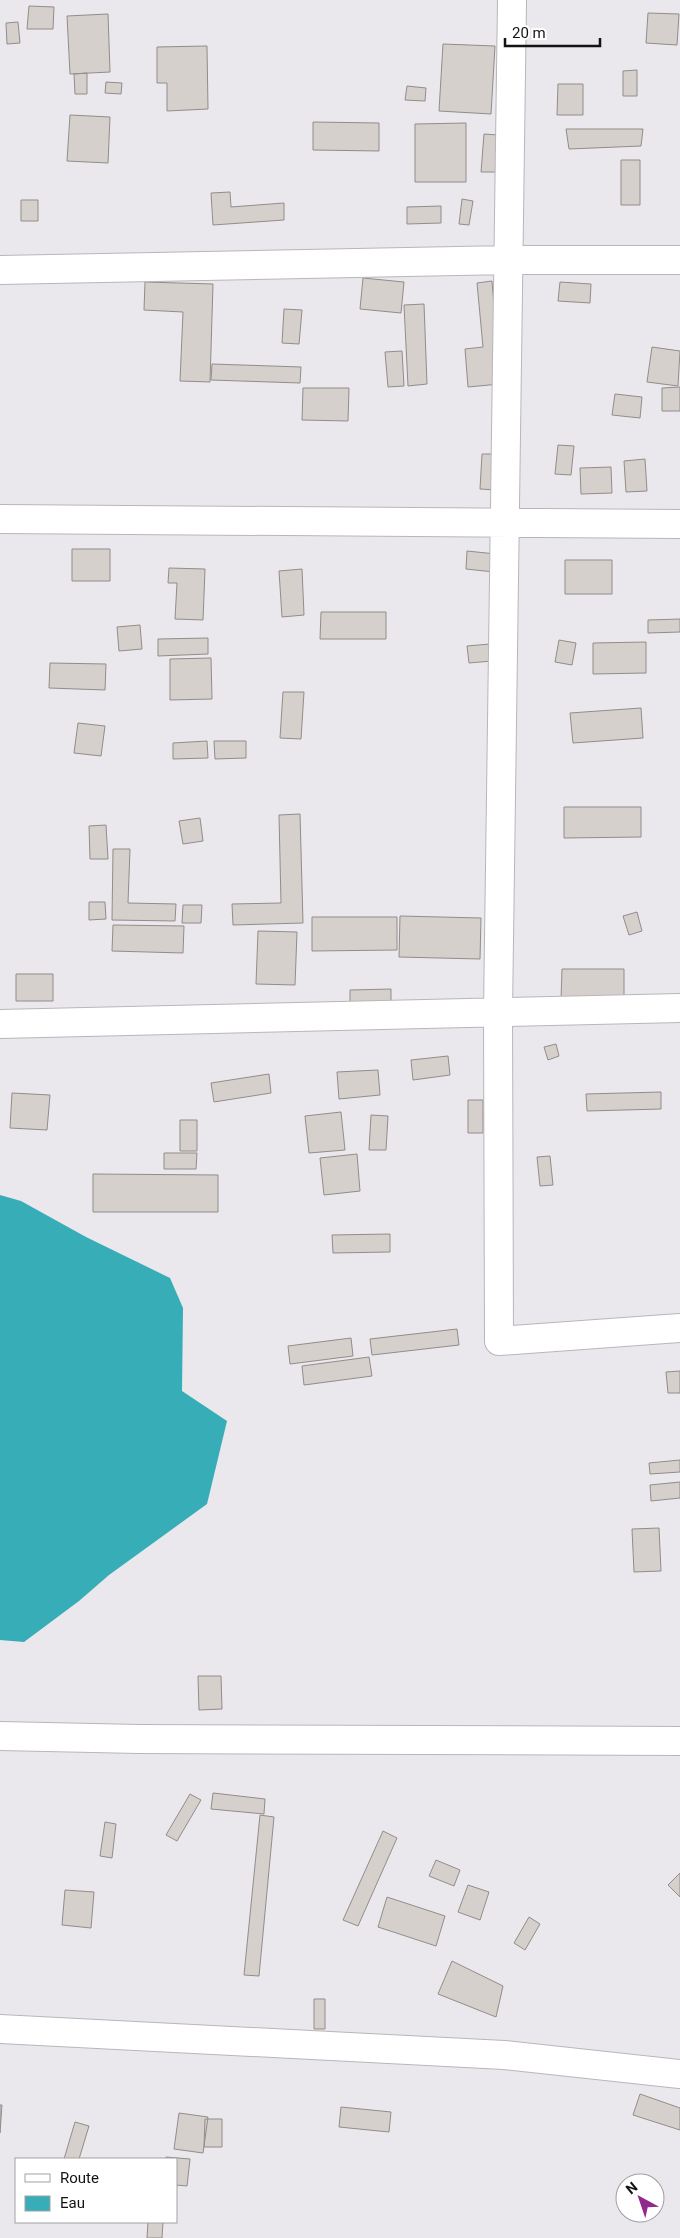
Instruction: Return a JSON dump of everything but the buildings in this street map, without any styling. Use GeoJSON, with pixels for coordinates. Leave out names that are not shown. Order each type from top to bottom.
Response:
{"type":"FeatureCollection","features":[{"type":"Feature","properties":{"kind":"street"},"geometry":{"type":"LineString","coordinates":[[512,0],[498,1012],[499,1341],[680,1328]]}},
{"type":"Feature","properties":{"kind":"street"},"geometry":{"type":"LineString","coordinates":[[0,270],[508,260],[680,260]]}},
{"type":"Feature","properties":{"kind":"street"},"geometry":{"type":"LineString","coordinates":[[0,520],[680,524]]}},
{"type":"Feature","properties":{"kind":"street"},"geometry":{"type":"LineString","coordinates":[[0,1024],[680,1008]]}},
{"type":"Feature","properties":{"kind":"street"},"geometry":{"type":"LineString","coordinates":[[0,1736],[149,1740],[680,1741]]}},
{"type":"Feature","properties":{"kind":"street"},"geometry":{"type":"LineString","coordinates":[[0,2029],[504,2055],[680,2074]]}},
{"type":"Feature","properties":{"kind":"water"},"geometry":{"type":"Polygon","coordinates":[[[0,1195],[21,1201],[86,1237],[170,1278],[183,1308],[182,1391],[227,1421],[207,1504],[109,1575],[79,1601],[24,1642],[0,1640],[0,1195]]]}}]}
